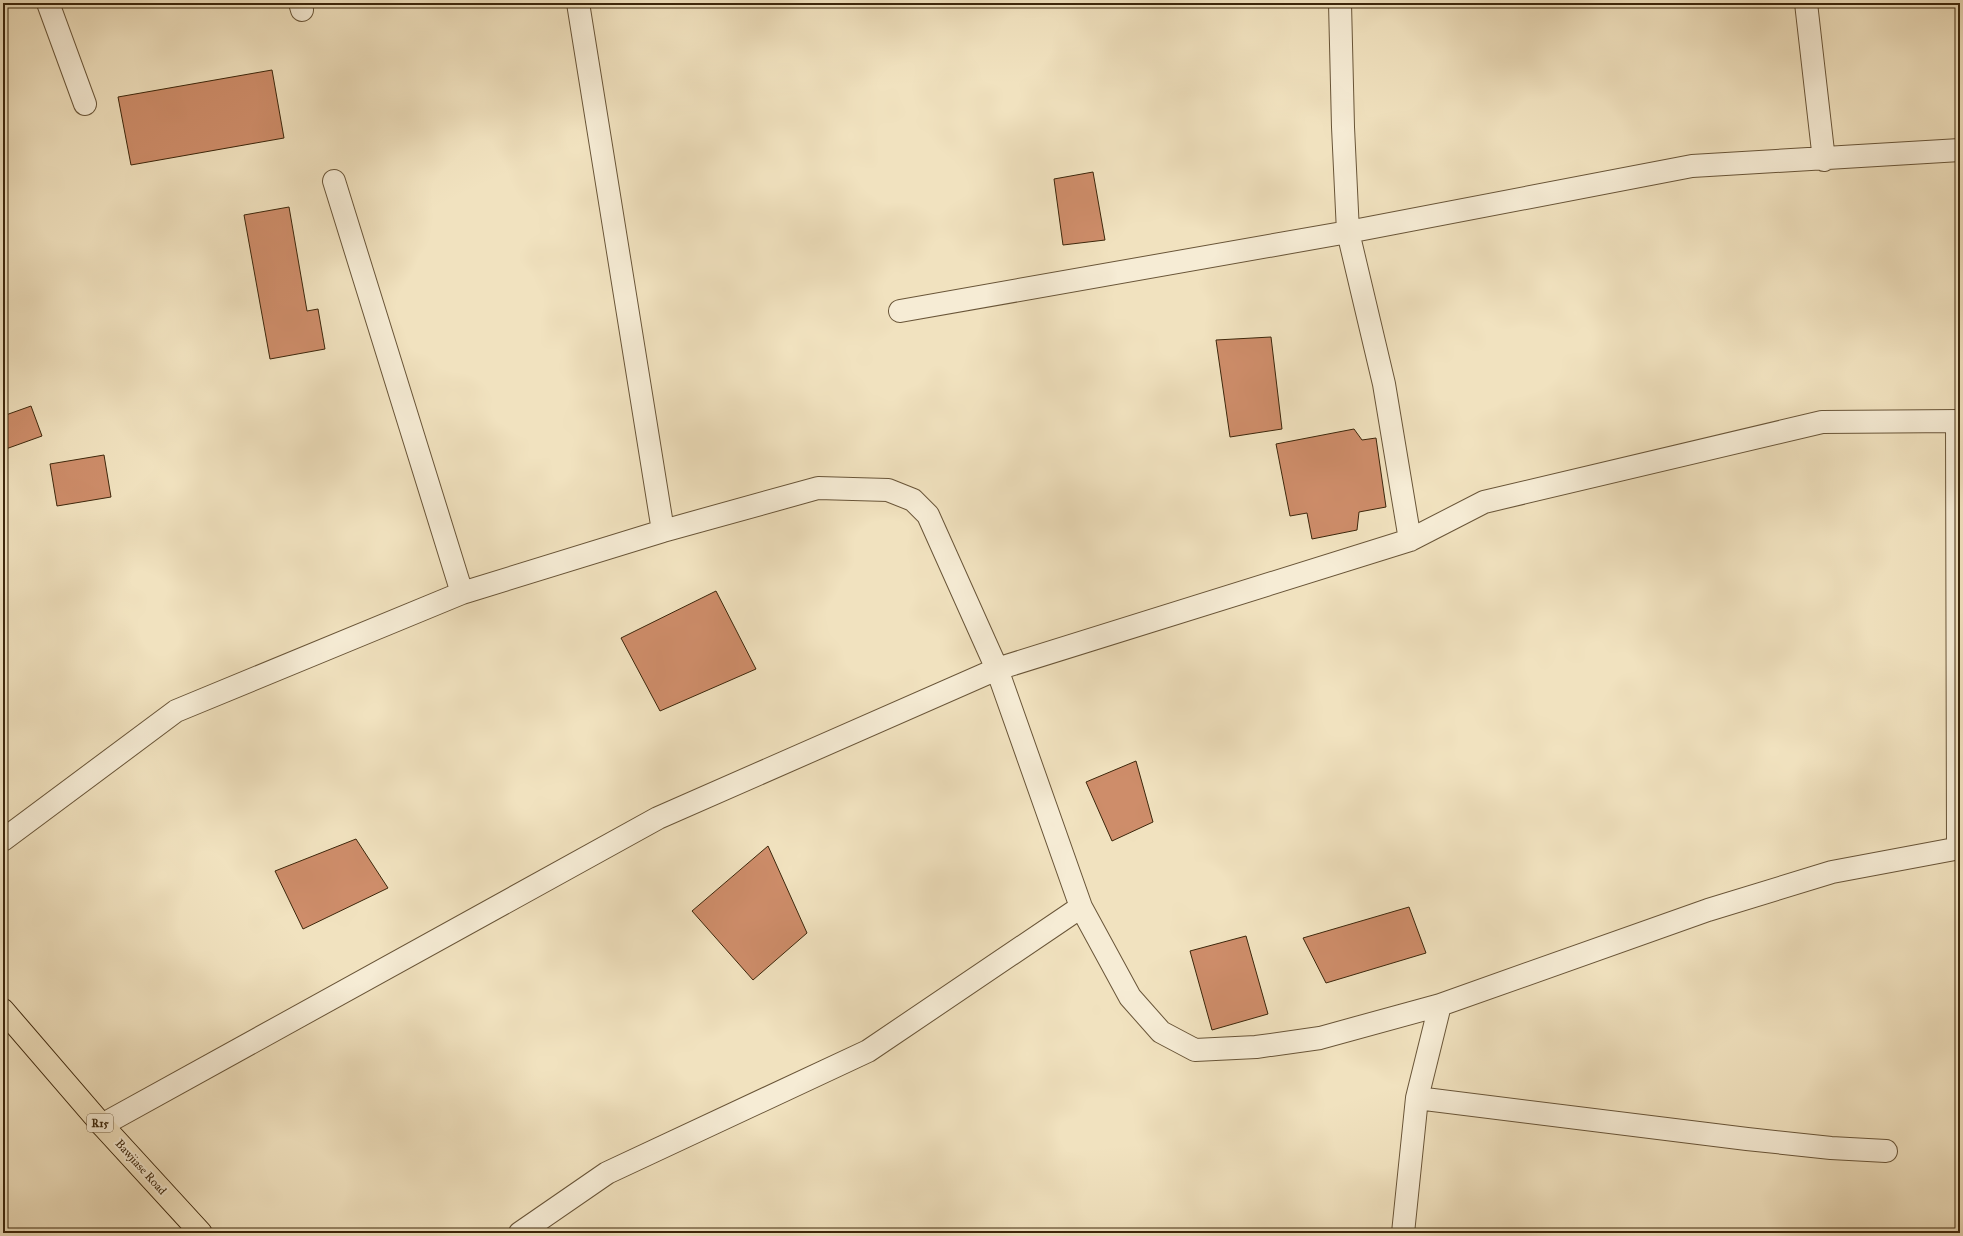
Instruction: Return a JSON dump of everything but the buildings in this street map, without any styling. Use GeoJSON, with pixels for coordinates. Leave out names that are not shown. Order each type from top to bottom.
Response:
{"type":"FeatureCollection","features":[{"type":"Feature","properties":{"kind":"main road","name":"Bawjiase Road"},"geometry":{"type":"LineString","coordinates":[[3,1010],[102,1125],[201,1233]]}},
{"type":"Feature","properties":{"kind":"street"},"geometry":{"type":"LineString","coordinates":[[48,3],[85,104]]}},
{"type":"Feature","properties":{"kind":"street"},"geometry":{"type":"LineString","coordinates":[[578,3],[663,531]]}},
{"type":"Feature","properties":{"kind":"street"},"geometry":{"type":"LineString","coordinates":[[1340,3],[1343,126],[1348,232],[1384,384],[1410,540]]}},
{"type":"Feature","properties":{"kind":"street"},"geometry":{"type":"LineString","coordinates":[[1806,3],[1824,160]]}},
{"type":"Feature","properties":{"kind":"street"},"geometry":{"type":"LineString","coordinates":[[900,311],[1348,232],[1692,166],[1824,160],[1960,150]]}},
{"type":"Feature","properties":{"kind":"street"},"geometry":{"type":"LineString","coordinates":[[334,181],[462,593]]}},
{"type":"Feature","properties":{"kind":"street"},"geometry":{"type":"LineString","coordinates":[[3,840],[176,712],[462,593],[663,531],[818,488],[888,490],[913,500],[928,515],[997,669],[1081,907],[1130,996],[1161,1032],[1195,1050],[1256,1047],[1320,1038],[1440,1005],[1708,910],[1832,872],[1959,848],[1958,421],[1822,422],[1484,502],[1410,540],[997,669],[658,818],[102,1125]]}},
{"type":"Feature","properties":{"kind":"street"},"geometry":{"type":"LineString","coordinates":[[520,1233],[607,1173],[868,1051],[1081,907]]}},
{"type":"Feature","properties":{"kind":"street"},"geometry":{"type":"LineString","coordinates":[[1403,1233],[1417,1098],[1440,1005]]}},
{"type":"Feature","properties":{"kind":"street"},"geometry":{"type":"LineString","coordinates":[[1417,1098],[1747,1139],[1831,1148],[1886,1151]]}}]}
